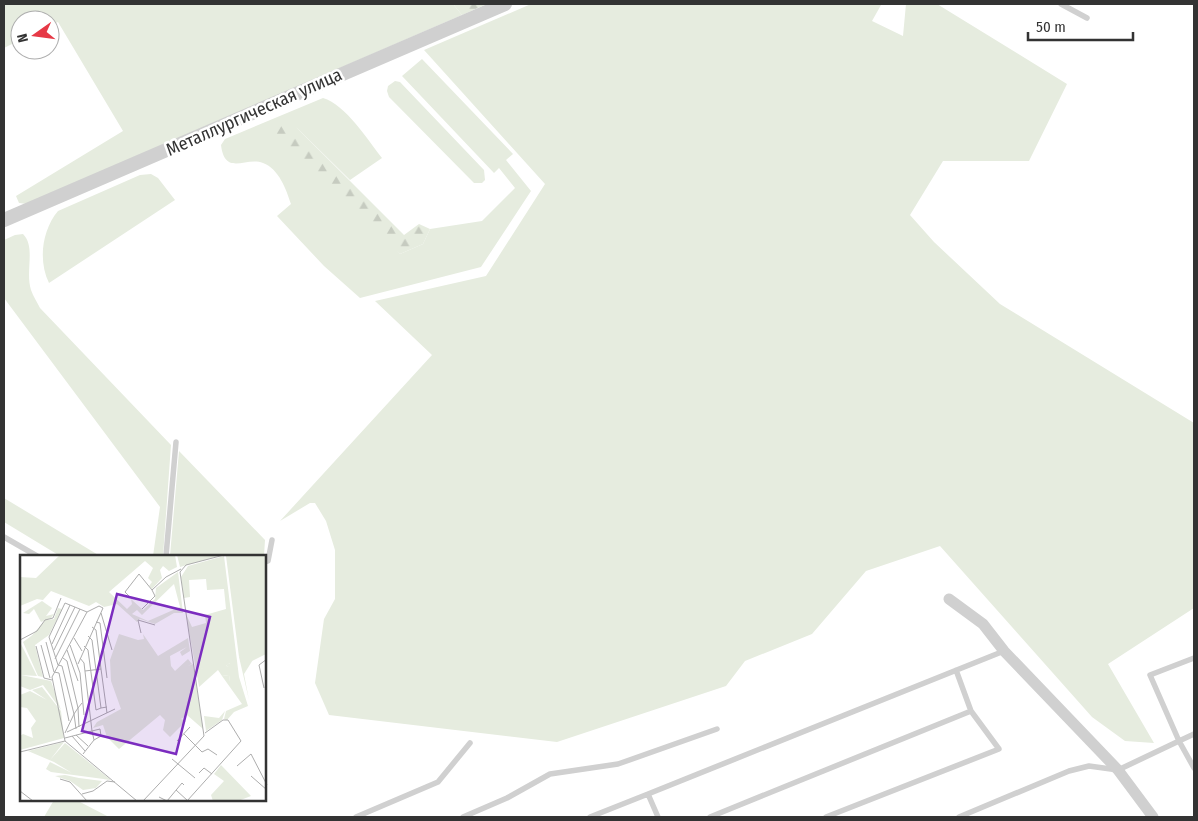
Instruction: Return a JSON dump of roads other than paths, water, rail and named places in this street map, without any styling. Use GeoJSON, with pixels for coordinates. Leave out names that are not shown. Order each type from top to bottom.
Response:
{"type":"FeatureCollection","features":[{"type":"Feature","properties":{"kind":"street","name":"Металлургическая улица"},"geometry":{"type":"LineString","coordinates":[[4,220],[505,4]]}},
{"type":"Feature","properties":{"kind":"street"},"geometry":{"type":"LineString","coordinates":[[949,599],[982,624],[1004,651],[1118,770],[1154,817]]}},
{"type":"Feature","properties":{"kind":"lane"},"geometry":{"type":"LineString","coordinates":[[1061,4],[1087,18]]}},
{"type":"Feature","properties":{"kind":"lane"},"geometry":{"type":"LineString","coordinates":[[166,555],[176,442]]}},
{"type":"Feature","properties":{"kind":"lane"},"geometry":{"type":"LineString","coordinates":[[4,537],[35,555]]}},
{"type":"Feature","properties":{"kind":"lane"},"geometry":{"type":"LineString","coordinates":[[266,562],[268,561],[272,540]]}},
{"type":"Feature","properties":{"kind":"lane"},"geometry":{"type":"LineString","coordinates":[[590,817],[1004,651]]}},
{"type":"Feature","properties":{"kind":"lane"},"geometry":{"type":"LineString","coordinates":[[1194,658],[1150,675],[1179,741],[1194,768]]}},
{"type":"Feature","properties":{"kind":"lane"},"geometry":{"type":"LineString","coordinates":[[826,817],[999,749],[971,711],[956,670]]}},
{"type":"Feature","properties":{"kind":"lane"},"geometry":{"type":"LineString","coordinates":[[710,817],[971,711]]}},
{"type":"Feature","properties":{"kind":"lane"},"geometry":{"type":"LineString","coordinates":[[463,817],[507,798],[550,774],[618,764],[717,729]]}},
{"type":"Feature","properties":{"kind":"lane"},"geometry":{"type":"LineString","coordinates":[[959,817],[1069,771],[1089,766],[1118,770],[1194,734]]}},
{"type":"Feature","properties":{"kind":"lane"},"geometry":{"type":"LineString","coordinates":[[356,817],[438,782],[470,743]]}},
{"type":"Feature","properties":{"kind":"lane"},"geometry":{"type":"LineString","coordinates":[[648,794],[658,817]]}}]}
